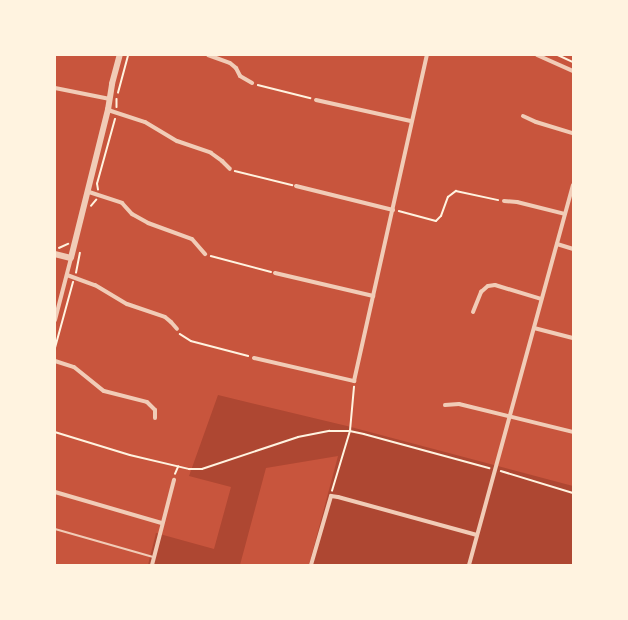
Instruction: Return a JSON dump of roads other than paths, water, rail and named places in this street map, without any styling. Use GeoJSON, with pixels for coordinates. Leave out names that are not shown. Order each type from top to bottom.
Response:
{"type":"FeatureCollection","features":[{"type":"Feature","properties":{"kind":"street"},"geometry":{"type":"LineString","coordinates":[[55,320],[89,192],[120,55]]}},
{"type":"Feature","properties":{"kind":"street"},"geometry":{"type":"LineString","coordinates":[[208,55],[230,63],[236,68],[240,76],[252,83]]}},
{"type":"Feature","properties":{"kind":"street"},"geometry":{"type":"LineString","coordinates":[[254,358],[354,381],[427,55]]}},
{"type":"Feature","properties":{"kind":"street"},"geometry":{"type":"LineString","coordinates":[[537,55],[573,71]]}},
{"type":"Feature","properties":{"kind":"street"},"geometry":{"type":"LineString","coordinates":[[55,88],[110,99]]}},
{"type":"Feature","properties":{"kind":"street"},"geometry":{"type":"LineString","coordinates":[[316,100],[411,121]]}},
{"type":"Feature","properties":{"kind":"street"},"geometry":{"type":"LineString","coordinates":[[108,110],[145,122],[177,141],[211,153],[222,160],[230,169]]}},
{"type":"Feature","properties":{"kind":"street"},"geometry":{"type":"LineString","coordinates":[[523,116],[536,122],[573,133]]}},
{"type":"Feature","properties":{"kind":"street"},"geometry":{"type":"LineString","coordinates":[[469,565],[573,185]]}},
{"type":"Feature","properties":{"kind":"street"},"geometry":{"type":"LineString","coordinates":[[296,186],[393,210]]}},
{"type":"Feature","properties":{"kind":"street"},"geometry":{"type":"LineString","coordinates":[[89,192],[122,203],[132,214],[148,223],[192,239],[205,254]]}},
{"type":"Feature","properties":{"kind":"street"},"geometry":{"type":"LineString","coordinates":[[504,201],[517,202],[565,214]]}},
{"type":"Feature","properties":{"kind":"street"},"geometry":{"type":"LineString","coordinates":[[557,244],[573,249]]}},
{"type":"Feature","properties":{"kind":"street"},"geometry":{"type":"LineString","coordinates":[[55,254],[71,258]]}},
{"type":"Feature","properties":{"kind":"street"},"geometry":{"type":"LineString","coordinates":[[275,273],[373,296]]}},
{"type":"Feature","properties":{"kind":"street"},"geometry":{"type":"LineString","coordinates":[[67,275],[96,285],[127,304],[164,317],[177,329]]}},
{"type":"Feature","properties":{"kind":"street"},"geometry":{"type":"LineString","coordinates":[[473,312],[481,292],[488,286],[496,285],[541,299]]}},
{"type":"Feature","properties":{"kind":"street"},"geometry":{"type":"LineString","coordinates":[[534,328],[573,338]]}},
{"type":"Feature","properties":{"kind":"street"},"geometry":{"type":"LineString","coordinates":[[55,361],[74,367],[104,391],[147,402],[155,410],[155,418]]}},
{"type":"Feature","properties":{"kind":"street"},"geometry":{"type":"LineString","coordinates":[[445,405],[459,404],[573,432]]}},
{"type":"Feature","properties":{"kind":"street"},"geometry":{"type":"LineString","coordinates":[[152,565],[174,480]]}},
{"type":"Feature","properties":{"kind":"street"},"geometry":{"type":"LineString","coordinates":[[55,492],[162,523]]}},
{"type":"Feature","properties":{"kind":"street"},"geometry":{"type":"LineString","coordinates":[[311,565],[331,496],[477,535]]}},
{"type":"Feature","properties":{"kind":"lane"},"geometry":{"type":"LineString","coordinates":[[55,530],[154,557]]}}]}
